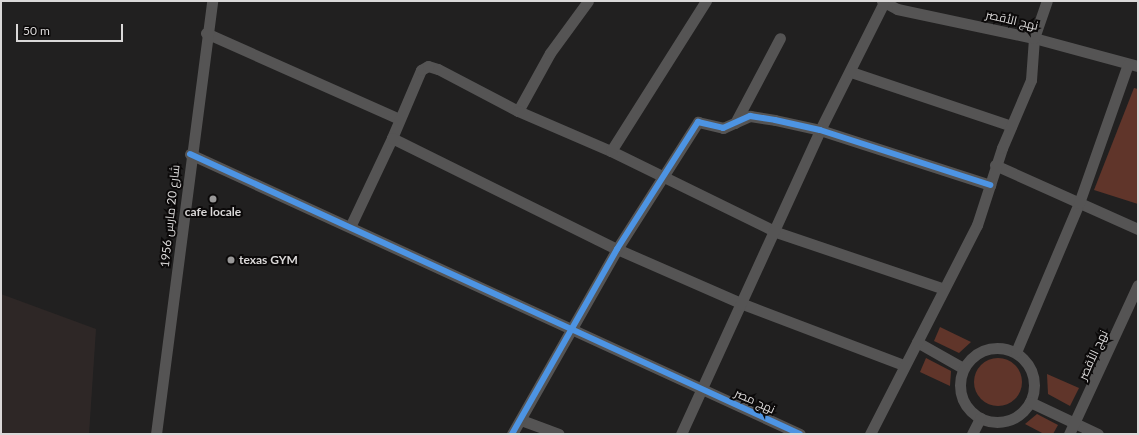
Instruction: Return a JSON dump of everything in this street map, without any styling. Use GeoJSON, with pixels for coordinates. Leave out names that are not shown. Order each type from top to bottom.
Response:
{"type":"FeatureCollection","features":[{"type":"Feature","properties":{"kind":"street","name":"شارع 20 مارس 1956"},"geometry":{"type":"LineString","coordinates":[[156,434],[190,154],[206,33],[212,1]]}},
{"type":"Feature","properties":{"kind":"street"},"geometry":{"type":"LineString","coordinates":[[518,111],[550,53],[588,1]]}},
{"type":"Feature","properties":{"kind":"street"},"geometry":{"type":"LineString","coordinates":[[611,151],[706,1]]}},
{"type":"Feature","properties":{"kind":"street"},"geometry":{"type":"LineString","coordinates":[[870,434],[904,365],[967,246],[990,185],[995,165],[1031,80],[1034,38],[1048,1]]}},
{"type":"Feature","properties":{"kind":"street"},"geometry":{"type":"LineString","coordinates":[[681,434],[701,387],[743,304],[776,232],[820,130],[851,72],[883,2]]}},
{"type":"Feature","properties":{"kind":"street","name":"نهج الأقصر"},"geometry":{"type":"LineString","coordinates":[[883,2],[1034,38],[1133,65]]}},
{"type":"Feature","properties":{"kind":"street"},"geometry":{"type":"LineString","coordinates":[[206,33],[399,119]]}},
{"type":"Feature","properties":{"kind":"street"},"geometry":{"type":"LineString","coordinates":[[734,125],[780,38]]}},
{"type":"Feature","properties":{"kind":"street"},"geometry":{"type":"LineString","coordinates":[[1016,352],[1079,203],[1133,65]]}},
{"type":"Feature","properties":{"kind":"street"},"geometry":{"type":"LineString","coordinates":[[350,227],[422,70],[428,66],[518,111],[611,151],[663,178],[776,232],[944,290]]}},
{"type":"Feature","properties":{"kind":"street"},"geometry":{"type":"LineString","coordinates":[[851,72],[1011,126]]}},
{"type":"Feature","properties":{"kind":"street"},"geometry":{"type":"LineString","coordinates":[[512,434],[574,330],[616,249],[698,122],[723,128],[734,125],[750,116],[820,130],[990,185]]}},
{"type":"Feature","properties":{"kind":"street"},"geometry":{"type":"LineString","coordinates":[[392,138],[616,249],[743,304],[904,365]]}},
{"type":"Feature","properties":{"kind":"street","name":"نهج مصر"},"geometry":{"type":"LineString","coordinates":[[190,154],[701,387],[800,434]]}},
{"type":"Feature","properties":{"kind":"street"},"geometry":{"type":"LineString","coordinates":[[995,165],[1138,229]]}},
{"type":"Feature","properties":{"kind":"street","name":"نهج الأقصر"},"geometry":{"type":"LineString","coordinates":[[1069,434],[1076,423],[1138,285]]}},
{"type":"Feature","properties":{"kind":"street"},"geometry":{"type":"LineString","coordinates":[[917,342],[963,368]]}},
{"type":"Feature","properties":{"kind":"street"},"geometry":{"type":"LineString","coordinates":[[987,349],[1016,352],[1033,375],[1030,402],[1008,421],[980,418],[963,402],[960,379],[963,368],[977,353],[987,349]]}},
{"type":"Feature","properties":{"kind":"street"},"geometry":{"type":"LineString","coordinates":[[1030,402],[1098,434]]}},
{"type":"Feature","properties":{"kind":"street"},"geometry":{"type":"LineString","coordinates":[[972,434],[980,418]]}},
{"type":"Feature","properties":{"kind":"street"},"geometry":{"type":"LineString","coordinates":[[521,420],[559,434]]}},
{"type":"Feature","properties":{"kind":"shaded area"},"geometry":{"type":"Polygon","coordinates":[[[1134,88],[1138,89],[1138,204],[1094,190],[1134,88]]]}},
{"type":"Feature","properties":{"kind":"shaded area"},"geometry":{"type":"Polygon","coordinates":[[[1,294],[96,329],[89,434],[1,434],[1,294]]]}},
{"type":"Feature","properties":{"kind":"shaded area"},"geometry":{"type":"Polygon","coordinates":[[[940,327],[971,342],[959,353],[934,341],[940,327]]]}},
{"type":"Feature","properties":{"kind":"shaded area"},"geometry":{"type":"Polygon","coordinates":[[[926,358],[951,371],[950,386],[920,372],[926,358]]]}},
{"type":"Feature","properties":{"kind":"shaded area"},"geometry":{"type":"Polygon","coordinates":[[[998,358],[1007,360],[1015,365],[1020,373],[1022,382],[1020,391],[1015,399],[1007,404],[998,406],[989,404],[981,399],[976,391],[974,382],[976,373],[981,365],[989,360],[998,358]]]}},
{"type":"Feature","properties":{"kind":"shaded area"},"geometry":{"type":"Polygon","coordinates":[[[1047,374],[1079,388],[1070,406],[1048,394],[1047,374]]]}},
{"type":"Feature","properties":{"kind":"shaded area"},"geometry":{"type":"Polygon","coordinates":[[[1037,414],[1058,425],[1053,434],[1044,434],[1025,424],[1037,414]]]}},
{"type":"Feature","properties":{"kind":"cycle path"},"geometry":{"type":"LineString","coordinates":[[512,434],[617,249],[698,122],[723,128],[750,116],[775,120],[820,130],[990,185]]}},
{"type":"Feature","properties":{"kind":"cycle path"},"geometry":{"type":"LineString","coordinates":[[190,154],[800,434]]}},
{"type":"Feature","properties":{"kind":"place","name":"cafe locale"},"geometry":{"type":"Point","coordinates":[213,199]}},
{"type":"Feature","properties":{"kind":"place","name":"texas GYM"},"geometry":{"type":"Point","coordinates":[231,260]}}]}
